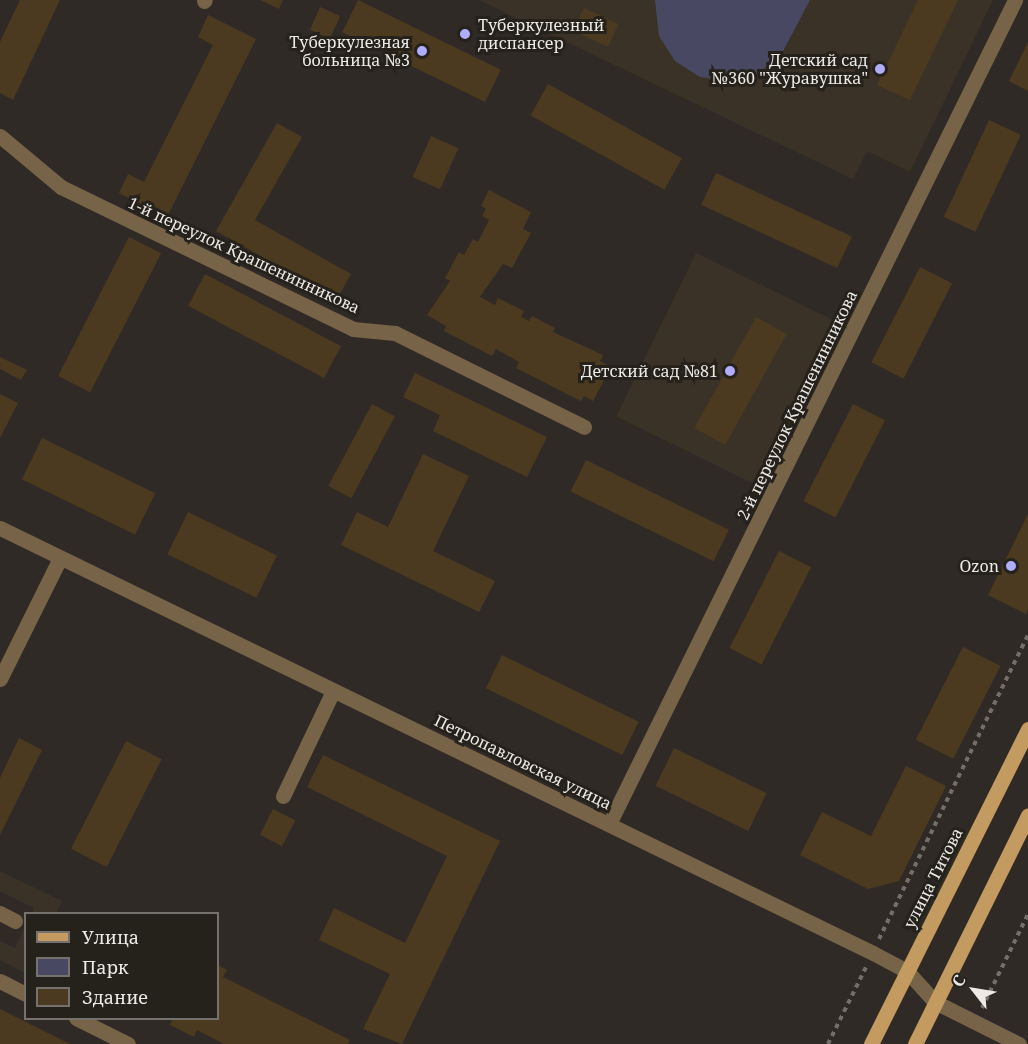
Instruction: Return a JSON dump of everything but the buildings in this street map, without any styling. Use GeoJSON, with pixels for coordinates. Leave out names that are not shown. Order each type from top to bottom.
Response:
{"type":"FeatureCollection","features":[{"type":"Feature","properties":{"kind":"main road","name":"улица Титова"},"geometry":{"type":"LineString","coordinates":[[871,1044],[1028,729]]}},
{"type":"Feature","properties":{"kind":"main road"},"geometry":{"type":"LineString","coordinates":[[915,1044],[1028,815]]}},
{"type":"Feature","properties":{"kind":"street","name":"2-й переулок Крашенинникова"},"geometry":{"type":"LineString","coordinates":[[609,824],[1015,0]]}},
{"type":"Feature","properties":{"kind":"street","name":"1-й переулок Крашенинникова"},"geometry":{"type":"LineString","coordinates":[[0,136],[61,187],[353,329],[395,333],[584,427]]}},
{"type":"Feature","properties":{"kind":"street","name":"Петропавловская улица"},"geometry":{"type":"LineString","coordinates":[[0,528],[873,953],[907,971],[935,1002],[1019,1044]]}},
{"type":"Feature","properties":{"kind":"street"},"geometry":{"type":"LineString","coordinates":[[0,679],[7,650],[60,558]]}},
{"type":"Feature","properties":{"kind":"street"},"geometry":{"type":"LineString","coordinates":[[283,796],[333,691]]}},
{"type":"Feature","properties":{"kind":"street"},"geometry":{"type":"LineString","coordinates":[[0,914],[15,921]]}},
{"type":"Feature","properties":{"kind":"street"},"geometry":{"type":"LineString","coordinates":[[0,981],[24,993]]}},
{"type":"Feature","properties":{"kind":"street"},"geometry":{"type":"LineString","coordinates":[[78,1020],[98,1037],[128,1044]]}},
{"type":"Feature","properties":{"kind":"path"},"geometry":{"type":"LineString","coordinates":[[828,1044],[1028,635]]}},
{"type":"Feature","properties":{"kind":"path"},"geometry":{"type":"LineString","coordinates":[[975,1023],[1028,914]]}},
{"type":"Feature","properties":{"kind":"shaded area"},"geometry":{"type":"Polygon","coordinates":[[[479,0],[993,0],[910,172],[867,151],[853,179],[479,0]]]}},
{"type":"Feature","properties":{"kind":"shaded area","name":"Детский сад №81"},"geometry":{"type":"Polygon","coordinates":[[[696,253],[843,325],[764,488],[616,417],[696,253]]]}},
{"type":"Feature","properties":{"kind":"shaded area"},"geometry":{"type":"Polygon","coordinates":[[[0,871],[62,901],[56,912],[32,912],[34,908],[0,891],[0,871]]]}},
{"type":"Feature","properties":{"kind":"shaded area"},"geometry":{"type":"Polygon","coordinates":[[[24,928],[24,972],[0,960],[0,941],[15,948],[24,928]]]}},
{"type":"Feature","properties":{"kind":"green space"},"geometry":{"type":"Polygon","coordinates":[[[655,0],[810,0],[781,55],[758,74],[730,81],[700,77],[675,61],[659,36],[655,0]]]}},
{"type":"Feature","properties":{"kind":"place","name":"Туберкулезный диспансер"},"geometry":{"type":"Point","coordinates":[465,34]}},
{"type":"Feature","properties":{"kind":"place","name":"Туберкулезная больница №3"},"geometry":{"type":"Point","coordinates":[422,51]}},
{"type":"Feature","properties":{"kind":"place","name":"Детский сад №360 \"Журавушка\""},"geometry":{"type":"Point","coordinates":[880,69]}},
{"type":"Feature","properties":{"kind":"place","name":"Детский сад №81"},"geometry":{"type":"Point","coordinates":[730,371]}},
{"type":"Feature","properties":{"kind":"place","name":"Ozon"},"geometry":{"type":"Point","coordinates":[1011,566]}}]}
